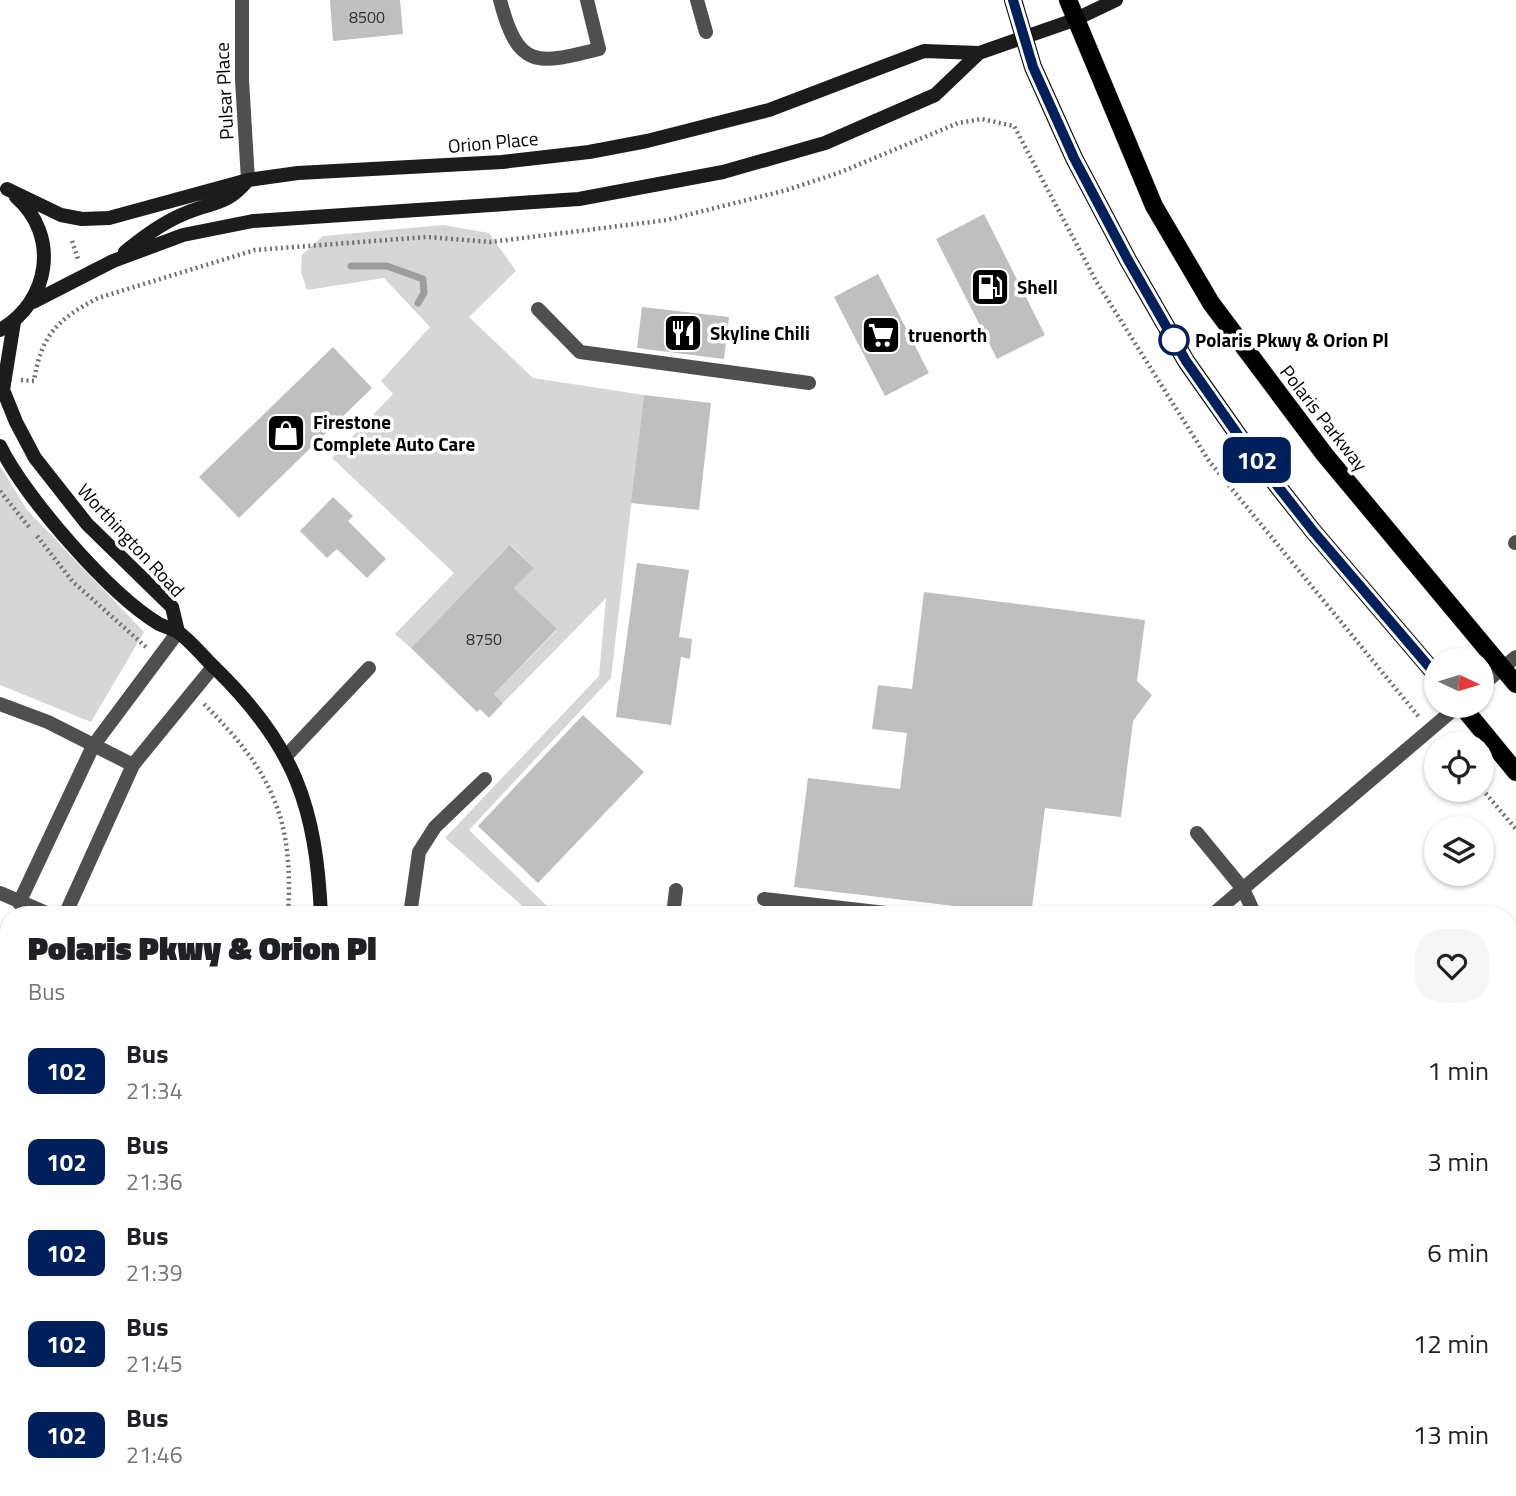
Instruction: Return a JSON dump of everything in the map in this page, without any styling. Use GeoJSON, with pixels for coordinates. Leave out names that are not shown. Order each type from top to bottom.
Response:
{"type":"FeatureCollection","features":[{"type":"Feature","properties":{"kind":"main road"},"geometry":{"type":"LineString","coordinates":[[1013,0],[1033,67],[1074,158],[1186,361],[1243,442],[1313,531],[1424,661]]}},
{"type":"Feature","properties":{"kind":"main road","name":"Polaris Parkway"},"geometry":{"type":"LineString","coordinates":[[1068,0],[1074,20],[1154,206],[1211,303],[1325,455],[1509,662],[1516,684]]}},
{"type":"Feature","properties":{"kind":"main road","name":"Orion Place"},"geometry":{"type":"LineString","coordinates":[[3,187],[61,215],[82,219],[119,215],[248,180],[298,173],[502,162],[589,152],[647,141],[769,110],[924,51],[979,53],[1074,20],[1116,0]]}},
{"type":"Feature","properties":{"kind":"main road","name":"Orion Place"},"geometry":{"type":"LineString","coordinates":[[33,302],[113,261],[183,234],[253,221],[579,199],[723,172],[825,143],[935,95],[979,53]]}},
{"type":"Feature","properties":{"kind":"main road"},"geometry":{"type":"LineString","coordinates":[[113,261],[145,235],[184,213],[234,197],[248,180]]}},
{"type":"Feature","properties":{"kind":"main road"},"geometry":{"type":"LineString","coordinates":[[0,330],[14,322],[33,302],[43,276],[44,248],[38,225],[25,205],[3,187]]}},
{"type":"Feature","properties":{"kind":"main road","name":"Worthington Road"},"geometry":{"type":"LineString","coordinates":[[14,322],[3,390],[29,446],[87,524],[172,607],[178,632]]}},
{"type":"Feature","properties":{"kind":"main road","name":"Worthington Road"},"geometry":{"type":"LineString","coordinates":[[0,446],[10,466],[85,557],[158,624],[178,632],[238,690],[287,755],[313,828],[320,906]]}},
{"type":"Feature","properties":{"kind":"main road"},"geometry":{"type":"LineString","coordinates":[[1471,718],[1516,772]]}},
{"type":"Feature","properties":{"kind":"street","name":"Pulsar Place"},"geometry":{"type":"LineString","coordinates":[[242,0],[242,80],[248,180]]}},
{"type":"Feature","properties":{"kind":"street"},"geometry":{"type":"LineString","coordinates":[[500,0],[509,34],[517,47],[543,60],[557,60],[599,49],[587,0]]}},
{"type":"Feature","properties":{"kind":"street"},"geometry":{"type":"LineString","coordinates":[[697,0],[706,32]]}},
{"type":"Feature","properties":{"kind":"street"},"geometry":{"type":"LineString","coordinates":[[538,309],[580,352],[809,383]]}},
{"type":"Feature","properties":{"kind":"street"},"geometry":{"type":"LineString","coordinates":[[19,904],[93,746],[178,632]]}},
{"type":"Feature","properties":{"kind":"street"},"geometry":{"type":"LineString","coordinates":[[1494,675],[1509,662]]}},
{"type":"Feature","properties":{"kind":"street"},"geometry":{"type":"LineString","coordinates":[[69,906],[133,765],[214,667]]}},
{"type":"Feature","properties":{"kind":"street"},"geometry":{"type":"LineString","coordinates":[[287,755],[369,668]]}},
{"type":"Feature","properties":{"kind":"street"},"geometry":{"type":"LineString","coordinates":[[0,704],[48,722],[133,765]]}},
{"type":"Feature","properties":{"kind":"street"},"geometry":{"type":"LineString","coordinates":[[1222,906],[1444,718]]}},
{"type":"Feature","properties":{"kind":"street"},"geometry":{"type":"LineString","coordinates":[[411,906],[419,852],[435,827],[485,779]]}},
{"type":"Feature","properties":{"kind":"street"},"geometry":{"type":"LineString","coordinates":[[1197,833],[1243,888],[1251,906]]}},
{"type":"Feature","properties":{"kind":"street"},"geometry":{"type":"LineString","coordinates":[[674,906],[676,890]]}},
{"type":"Feature","properties":{"kind":"street"},"geometry":{"type":"LineString","coordinates":[[0,892],[24,906]]}},
{"type":"Feature","properties":{"kind":"street"},"geometry":{"type":"LineString","coordinates":[[764,899],[825,906]]}},
{"type":"Feature","properties":{"kind":"path"},"geometry":{"type":"LineString","coordinates":[[22,380],[34,381],[37,359],[46,339],[58,324],[84,305],[214,260],[290,245],[427,237],[491,242],[628,227],[787,190],[867,163],[958,123],[982,119],[1014,126],[1096,281],[1209,461],[1430,730]]}},
{"type":"Feature","properties":{"kind":"path"},"geometry":{"type":"LineString","coordinates":[[72,241],[78,259]]}},
{"type":"Feature","properties":{"kind":"path"},"geometry":{"type":"LineString","coordinates":[[205,705],[246,748],[275,800],[286,844],[288,906]]}},
{"type":"Feature","properties":{"kind":"path"},"geometry":{"type":"LineString","coordinates":[[1493,802],[1516,829]]}},
{"type":"Feature","properties":{"kind":"shaded area"},"geometry":{"type":"Polygon","coordinates":[[[443,225],[489,233],[516,271],[469,317],[533,378],[644,395],[611,678],[469,830],[547,906],[523,906],[445,838],[599,676],[606,598],[503,703],[494,694],[557,630],[514,588],[533,567],[511,545],[411,648],[395,634],[454,573],[332,458],[393,394],[381,381],[430,327],[384,278],[307,290],[301,272],[302,255],[323,236],[443,225]]]}},
{"type":"Feature","properties":{"kind":"shaded area"},"geometry":{"type":"Polygon","coordinates":[[[0,466],[27,510],[144,632],[91,722],[0,685],[0,466]]]}},
{"type":"Feature","properties":{"kind":"building"},"geometry":{"type":"Polygon","coordinates":[[[330,0],[400,0],[403,34],[333,41],[330,0]]]}},
{"type":"Feature","properties":{"kind":"building","name":"Shell"},"geometry":{"type":"Polygon","coordinates":[[[984,214],[1045,335],[997,359],[936,239],[984,214]]]}},
{"type":"Feature","properties":{"kind":"building","name":"truenorth"},"geometry":{"type":"Polygon","coordinates":[[[878,274],[929,373],[885,396],[834,297],[878,274]]]}},
{"type":"Feature","properties":{"kind":"building","name":"Skyline Chili"},"geometry":{"type":"Polygon","coordinates":[[[642,307],[729,317],[724,359],[637,348],[642,307]]]}},
{"type":"Feature","properties":{"kind":"building","name":"Firestone Complete Auto Care"},"geometry":{"type":"Polygon","coordinates":[[[333,347],[372,388],[239,518],[199,477],[333,347]]]}},
{"type":"Feature","properties":{"kind":"building"},"geometry":{"type":"Polygon","coordinates":[[[644,395],[711,403],[699,510],[631,503],[644,395]]]}},
{"type":"Feature","properties":{"kind":"building"},"geometry":{"type":"Polygon","coordinates":[[[333,497],[353,516],[348,521],[386,559],[367,578],[337,549],[327,558],[300,531],[333,497]]]}},
{"type":"Feature","properties":{"kind":"building"},"geometry":{"type":"Polygon","coordinates":[[[510,545],[534,568],[514,588],[557,629],[494,694],[503,703],[489,718],[480,709],[477,712],[411,648],[510,545]]]}},
{"type":"Feature","properties":{"kind":"building"},"geometry":{"type":"Polygon","coordinates":[[[637,563],[689,570],[679,637],[692,639],[690,659],[681,657],[671,725],[616,717],[637,563]]]}},
{"type":"Feature","properties":{"kind":"building"},"geometry":{"type":"Polygon","coordinates":[[[924,592],[1145,620],[1137,681],[1152,695],[1133,721],[1121,817],[1045,808],[1032,906],[955,906],[794,887],[808,778],[900,789],[907,733],[872,729],[878,685],[912,689],[924,592]]]}},
{"type":"Feature","properties":{"kind":"building"},"geometry":{"type":"Polygon","coordinates":[[[583,715],[644,772],[538,883],[478,826],[583,715]]]}},
{"type":"Feature","properties":{"kind":"waterway"},"geometry":{"type":"LineString","coordinates":[[351,266],[387,266],[423,279],[424,293],[418,303]]}},
{"type":"Feature","properties":{"kind":"bus line","name":"102"},"geometry":{"type":"LineString","coordinates":[[1013,0],[1033,67],[1074,158],[1186,361],[1243,442],[1313,531],[1424,661]]}},
{"type":"Feature","properties":{"kind":"place","name":"Shell"},"geometry":{"type":"Point","coordinates":[990,287]}},
{"type":"Feature","properties":{"kind":"place","name":"Skyline Chili"},"geometry":{"type":"Point","coordinates":[683,333]}},
{"type":"Feature","properties":{"kind":"place","name":"truenorth"},"geometry":{"type":"Point","coordinates":[881,335]}},
{"type":"Feature","properties":{"kind":"place","name":"Polaris Pkwy & Orion Pl"},"geometry":{"type":"Point","coordinates":[1174,340]}},
{"type":"Feature","properties":{"kind":"place","name":"Firestone Complete Auto Care"},"geometry":{"type":"Point","coordinates":[286,433]}}]}
